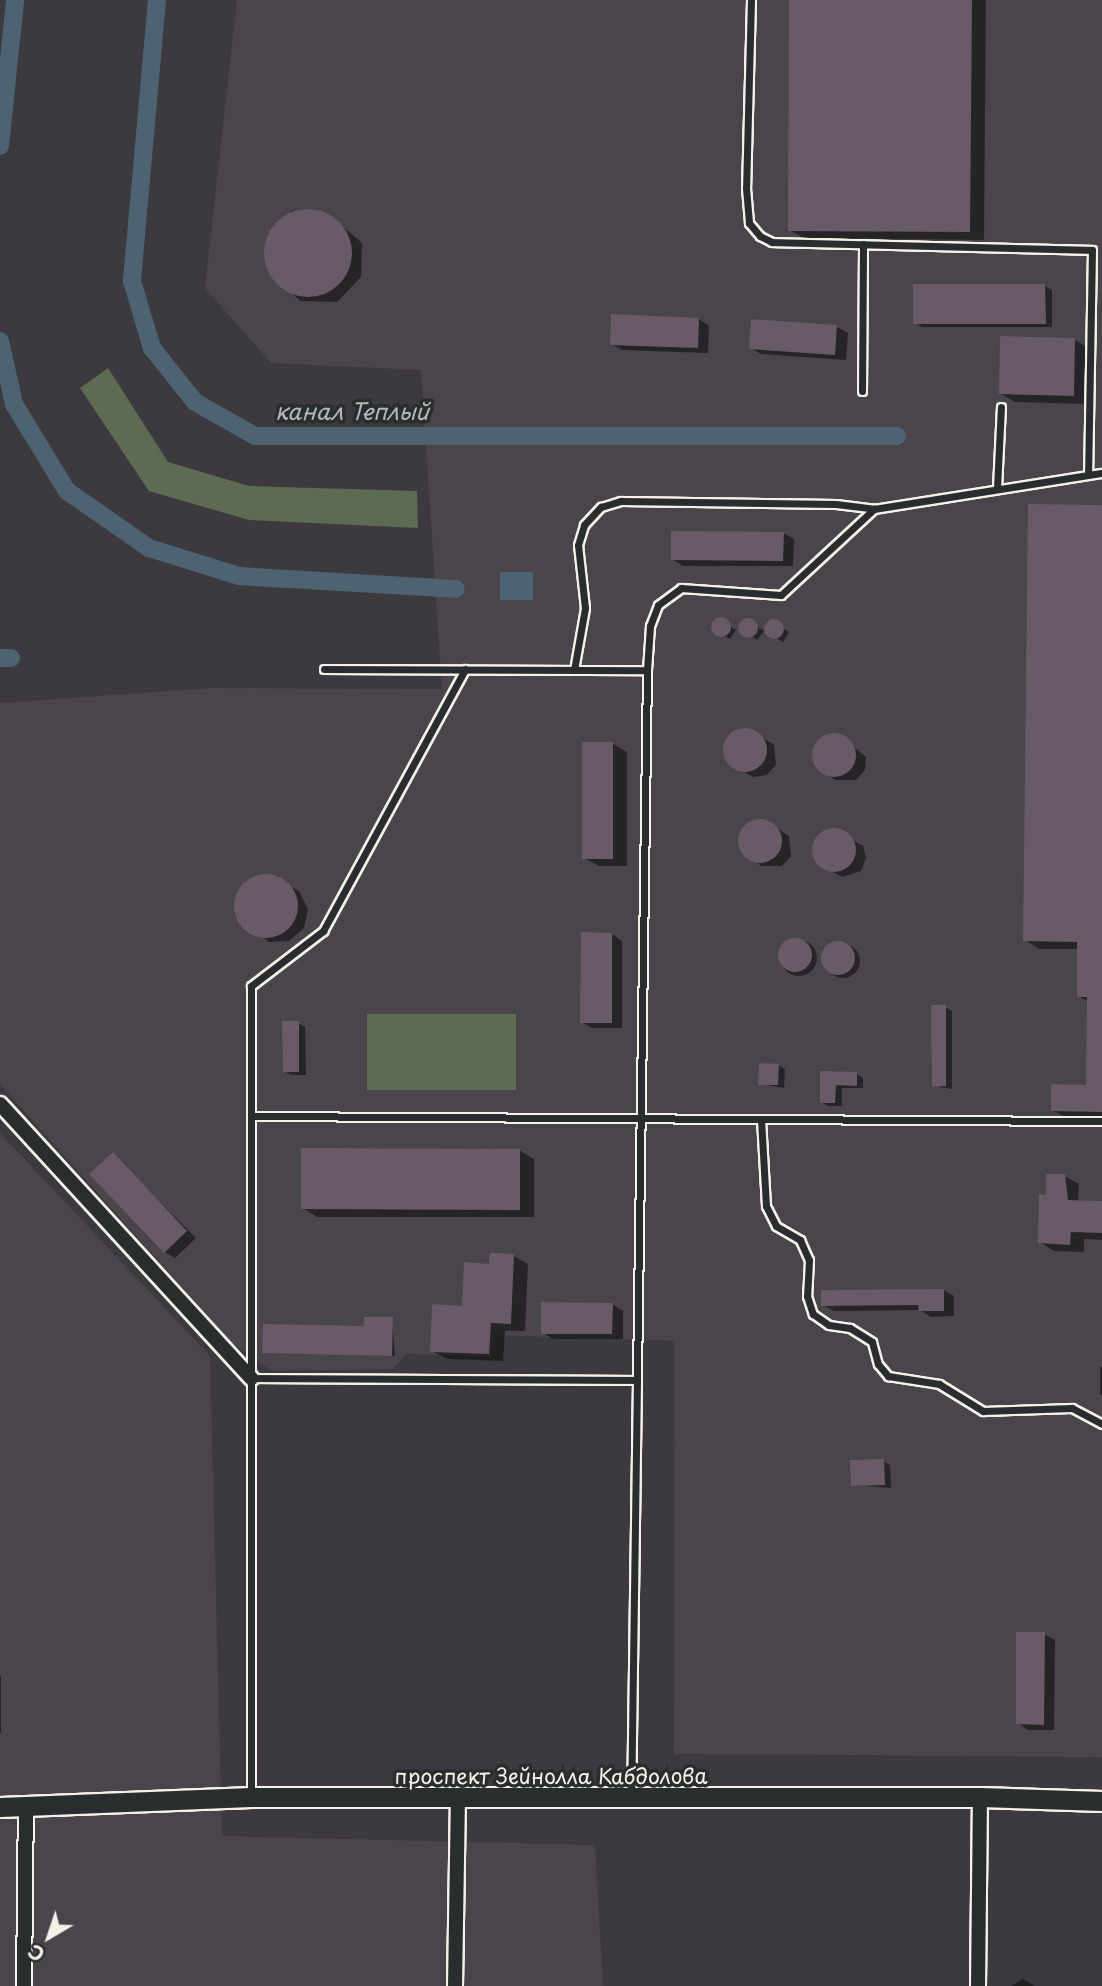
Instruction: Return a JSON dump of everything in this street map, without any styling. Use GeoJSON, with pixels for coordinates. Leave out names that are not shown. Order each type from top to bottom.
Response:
{"type":"FeatureCollection","features":[{"type":"Feature","properties":{"kind":"main road","name":"проспект Зейнолла Кабдолова"},"geometry":{"type":"LineString","coordinates":[[0,1807],[251,1797],[980,1797],[1102,1801]]}},
{"type":"Feature","properties":{"kind":"street"},"geometry":{"type":"LineString","coordinates":[[0,1104],[251,1378]]}},
{"type":"Feature","properties":{"kind":"street"},"geometry":{"type":"LineString","coordinates":[[455,1986],[458,1797]]}},
{"type":"Feature","properties":{"kind":"street"},"geometry":{"type":"LineString","coordinates":[[978,1986],[980,1797]]}},
{"type":"Feature","properties":{"kind":"street"},"geometry":{"type":"LineString","coordinates":[[24,1986],[26,1807]]}},
{"type":"Feature","properties":{"kind":"lane"},"geometry":{"type":"LineString","coordinates":[[751,0],[749,223],[772,242],[1092,250],[1088,473]]}},
{"type":"Feature","properties":{"kind":"lane"},"geometry":{"type":"LineString","coordinates":[[862,391],[863,244]]}},
{"type":"Feature","properties":{"kind":"lane"},"geometry":{"type":"LineString","coordinates":[[997,488],[1001,407]]}},
{"type":"Feature","properties":{"kind":"lane"},"geometry":{"type":"LineString","coordinates":[[574,670],[584,608],[578,545],[584,525],[601,507],[621,501],[836,504],[874,509],[1088,473],[1102,473]]}},
{"type":"Feature","properties":{"kind":"lane"},"geometry":{"type":"LineString","coordinates":[[631,1799],[647,670],[650,626],[658,605],[681,588],[780,595],[874,509]]}},
{"type":"Feature","properties":{"kind":"lane"},"geometry":{"type":"LineString","coordinates":[[324,669],[647,670]]}},
{"type":"Feature","properties":{"kind":"lane"},"geometry":{"type":"LineString","coordinates":[[251,1797],[251,986],[323,931],[465,669]]}},
{"type":"Feature","properties":{"kind":"lane"},"geometry":{"type":"LineString","coordinates":[[251,1116],[1102,1121]]}},
{"type":"Feature","properties":{"kind":"lane"},"geometry":{"type":"LineString","coordinates":[[761,1119],[766,1206],[776,1226],[800,1240],[809,1260],[807,1296],[813,1314],[829,1325],[850,1328],[872,1342],[878,1364],[888,1376],[939,1384],[984,1410],[1072,1408],[1102,1424]]}},
{"type":"Feature","properties":{"kind":"lane"},"geometry":{"type":"LineString","coordinates":[[251,1378],[637,1380]]}},
{"type":"Feature","properties":{"kind":"shaded area"},"geometry":{"type":"Polygon","coordinates":[[[237,0],[1102,0],[1102,1757],[674,1754],[675,1341],[495,1335],[491,1357],[406,1354],[393,1369],[272,1371],[232,1343],[0,1084],[0,703],[212,688],[442,689],[421,370],[271,363],[205,288],[237,0]]]}},
{"type":"Feature","properties":{"kind":"shaded area"},"geometry":{"type":"Polygon","coordinates":[[[0,1133],[210,1356],[222,1836],[595,1845],[603,1986],[0,1986],[0,1133]]]}},
{"type":"Feature","properties":{"kind":"green space"},"geometry":{"type":"Polygon","coordinates":[[[108,368],[168,462],[249,486],[417,491],[418,528],[249,520],[149,491],[80,388],[108,368]]]}},
{"type":"Feature","properties":{"kind":"green space"},"geometry":{"type":"Polygon","coordinates":[[[367,1014],[516,1014],[516,1090],[367,1090],[367,1014]]]}},
{"type":"Feature","properties":{"kind":"water"},"geometry":{"type":"Polygon","coordinates":[[[500,572],[533,572],[533,600],[500,600],[500,572]]]}},
{"type":"Feature","properties":{"kind":"building"},"geometry":{"type":"Polygon","coordinates":[[[789,0],[972,0],[970,232],[788,231],[789,0]]]}},
{"type":"Feature","properties":{"kind":"building"},"geometry":{"type":"Polygon","coordinates":[[[308,209],[333,216],[345,228],[352,253],[345,278],[333,290],[308,297],[283,290],[271,278],[264,253],[271,228],[283,216],[308,209]]]}},
{"type":"Feature","properties":{"kind":"building"},"geometry":{"type":"Polygon","coordinates":[[[913,284],[1045,284],[1046,324],[913,324],[913,284]]]}},
{"type":"Feature","properties":{"kind":"building"},"geometry":{"type":"Polygon","coordinates":[[[611,314],[699,318],[698,348],[610,345],[611,314]]]}},
{"type":"Feature","properties":{"kind":"building"},"geometry":{"type":"Polygon","coordinates":[[[751,319],[837,325],[835,355],[749,349],[751,319]]]}},
{"type":"Feature","properties":{"kind":"building"},"geometry":{"type":"Polygon","coordinates":[[[1000,336],[1075,338],[1074,396],[999,394],[1000,336]]]}},
{"type":"Feature","properties":{"kind":"building"},"geometry":{"type":"Polygon","coordinates":[[[1028,504],[1102,505],[1102,1112],[1051,1111],[1051,1084],[1086,1085],[1087,997],[1077,997],[1077,942],[1023,941],[1028,504]]]}},
{"type":"Feature","properties":{"kind":"building"},"geometry":{"type":"Polygon","coordinates":[[[671,531],[784,532],[783,561],[671,560],[671,531]]]}},
{"type":"Feature","properties":{"kind":"building"},"geometry":{"type":"Polygon","coordinates":[[[721,617],[728,620],[731,627],[728,634],[721,637],[714,634],[711,627],[714,620],[721,617]]]}},
{"type":"Feature","properties":{"kind":"building"},"geometry":{"type":"Polygon","coordinates":[[[748,618],[755,621],[758,628],[755,635],[748,638],[741,635],[738,628],[741,621],[748,618]]]}},
{"type":"Feature","properties":{"kind":"building"},"geometry":{"type":"Polygon","coordinates":[[[774,619],[781,622],[784,629],[781,636],[774,639],[767,636],[764,629],[767,622],[774,619]]]}},
{"type":"Feature","properties":{"kind":"building"},"geometry":{"type":"Polygon","coordinates":[[[745,728],[761,734],[767,750],[761,766],[745,772],[729,766],[723,750],[729,734],[745,728]]]}},
{"type":"Feature","properties":{"kind":"building"},"geometry":{"type":"Polygon","coordinates":[[[834,733],[850,739],[856,755],[850,771],[834,777],[818,771],[812,755],[818,739],[834,733]]]}},
{"type":"Feature","properties":{"kind":"building"},"geometry":{"type":"Polygon","coordinates":[[[582,742],[613,742],[613,859],[582,859],[582,742]]]}},
{"type":"Feature","properties":{"kind":"building"},"geometry":{"type":"Polygon","coordinates":[[[760,819],[776,825],[782,841],[776,857],[760,863],[744,857],[738,841],[744,825],[760,819]]]}},
{"type":"Feature","properties":{"kind":"building"},"geometry":{"type":"Polygon","coordinates":[[[834,828],[850,834],[856,850],[850,866],[834,872],[818,866],[812,850],[818,834],[834,828]]]}},
{"type":"Feature","properties":{"kind":"building"},"geometry":{"type":"Polygon","coordinates":[[[266,874],[278,876],[289,883],[296,894],[296,918],[289,929],[278,936],[266,938],[254,936],[243,929],[236,918],[234,906],[236,894],[243,883],[254,876],[266,874]]]}},
{"type":"Feature","properties":{"kind":"building"},"geometry":{"type":"Polygon","coordinates":[[[581,932],[612,933],[612,1023],[580,1023],[581,932]]]}},
{"type":"Feature","properties":{"kind":"building"},"geometry":{"type":"Polygon","coordinates":[[[795,938],[807,943],[812,955],[807,967],[795,972],[783,967],[778,955],[783,943],[795,938]]]}},
{"type":"Feature","properties":{"kind":"building"},"geometry":{"type":"Polygon","coordinates":[[[838,941],[850,946],[855,958],[850,970],[838,975],[826,970],[821,958],[826,946],[838,941]]]}},
{"type":"Feature","properties":{"kind":"building"},"geometry":{"type":"Polygon","coordinates":[[[931,1005],[946,1005],[946,1086],[932,1087],[931,1005]]]}},
{"type":"Feature","properties":{"kind":"building"},"geometry":{"type":"Polygon","coordinates":[[[282,1021],[299,1021],[299,1072],[283,1072],[282,1021]]]}},
{"type":"Feature","properties":{"kind":"building"},"geometry":{"type":"Polygon","coordinates":[[[759,1063],[779,1064],[778,1085],[758,1085],[759,1063]]]}},
{"type":"Feature","properties":{"kind":"building"},"geometry":{"type":"Polygon","coordinates":[[[820,1071],[857,1072],[857,1086],[836,1085],[835,1103],[820,1103],[820,1071]]]}},
{"type":"Feature","properties":{"kind":"building"},"geometry":{"type":"Polygon","coordinates":[[[301,1148],[520,1149],[520,1210],[301,1209],[301,1148]]]}},
{"type":"Feature","properties":{"kind":"building"},"geometry":{"type":"Polygon","coordinates":[[[113,1152],[187,1231],[164,1253],[89,1174],[113,1152]]]}},
{"type":"Feature","properties":{"kind":"building"},"geometry":{"type":"Polygon","coordinates":[[[1046,1174],[1065,1174],[1068,1200],[1102,1201],[1102,1233],[1071,1232],[1070,1245],[1038,1243],[1039,1194],[1046,1195],[1046,1174]]]}},
{"type":"Feature","properties":{"kind":"building"},"geometry":{"type":"Polygon","coordinates":[[[490,1253],[514,1254],[511,1324],[491,1323],[489,1354],[430,1352],[432,1304],[462,1306],[464,1262],[489,1264],[490,1253]]]}},
{"type":"Feature","properties":{"kind":"building"},"geometry":{"type":"Polygon","coordinates":[[[944,1289],[944,1311],[919,1311],[918,1305],[821,1306],[821,1290],[944,1289]]]}},
{"type":"Feature","properties":{"kind":"building"},"geometry":{"type":"Polygon","coordinates":[[[541,1302],[613,1303],[612,1334],[541,1334],[541,1302]]]}},
{"type":"Feature","properties":{"kind":"building"},"geometry":{"type":"Polygon","coordinates":[[[364,1317],[393,1317],[392,1356],[262,1353],[263,1324],[364,1326],[364,1317]]]}},
{"type":"Feature","properties":{"kind":"building"},"geometry":{"type":"Polygon","coordinates":[[[884,1459],[885,1485],[851,1486],[850,1460],[884,1459]]]}},
{"type":"Feature","properties":{"kind":"building"},"geometry":{"type":"Polygon","coordinates":[[[1016,1632],[1045,1632],[1044,1725],[1016,1724],[1016,1632]]]}},
{"type":"Feature","properties":{"kind":"waterway","name":"канал Теплый"},"geometry":{"type":"LineString","coordinates":[[0,146],[15,0]]}},
{"type":"Feature","properties":{"kind":"waterway","name":"канал Теплый"},"geometry":{"type":"LineString","coordinates":[[157,0],[132,281],[152,348],[195,402],[255,436],[897,436]]}},
{"type":"Feature","properties":{"kind":"waterway","name":"канал Теплый"},"geometry":{"type":"LineString","coordinates":[[0,341],[14,404],[67,491],[149,548],[239,576],[456,589]]}},
{"type":"Feature","properties":{"kind":"waterway"},"geometry":{"type":"LineString","coordinates":[[0,658],[11,658]]}}]}
